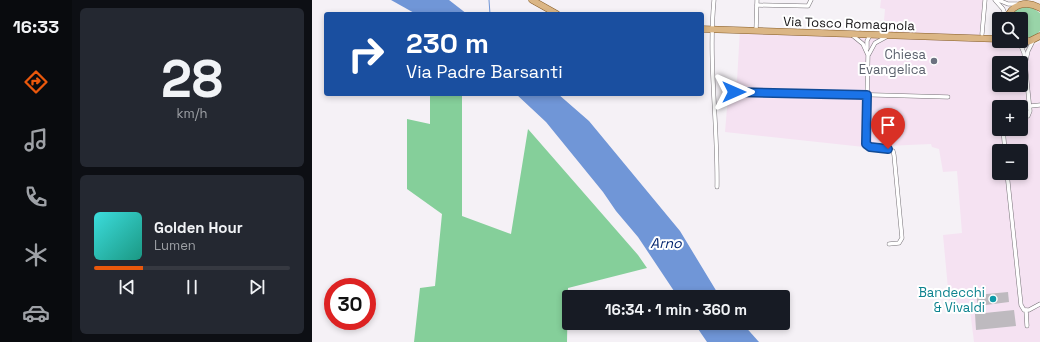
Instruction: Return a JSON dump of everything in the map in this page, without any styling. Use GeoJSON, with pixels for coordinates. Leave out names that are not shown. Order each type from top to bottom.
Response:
{"type":"FeatureCollection","features":[{"type":"Feature","properties":{"kind":"main road"},"geometry":{"type":"LineString","coordinates":[[532,0],[553,12]]}},
{"type":"Feature","properties":{"kind":"main road"},"geometry":{"type":"LineString","coordinates":[[1010,12],[1024,2],[1034,4],[1040,8]]}},
{"type":"Feature","properties":{"kind":"main road","name":"Via Tosco Romagnola"},"geometry":{"type":"LineString","coordinates":[[704,29],[890,36],[992,35]]}},
{"type":"Feature","properties":{"kind":"main road","name":"Via Tosco Romagnola"},"geometry":{"type":"LineString","coordinates":[[984,36],[992,38]]}},
{"type":"Feature","properties":{"kind":"street"},"geometry":{"type":"LineString","coordinates":[[714,0],[711,45],[718,148],[717,187]]}},
{"type":"Feature","properties":{"kind":"street"},"geometry":{"type":"LineString","coordinates":[[756,31],[757,0]]}},
{"type":"Feature","properties":{"kind":"street"},"geometry":{"type":"LineString","coordinates":[[757,5],[807,6],[810,5],[811,0]]}},
{"type":"Feature","properties":{"kind":"street"},"geometry":{"type":"LineString","coordinates":[[984,36],[985,0]]}},
{"type":"Feature","properties":{"kind":"street"},"geometry":{"type":"LineString","coordinates":[[995,0],[1004,12]]}},
{"type":"Feature","properties":{"kind":"street"},"geometry":{"type":"LineString","coordinates":[[998,0],[1008,4],[1024,2]]}},
{"type":"Feature","properties":{"kind":"street"},"geometry":{"type":"LineString","coordinates":[[850,34],[862,42],[867,49]]}},
{"type":"Feature","properties":{"kind":"street"},"geometry":{"type":"LineString","coordinates":[[870,35],[873,46]]}},
{"type":"Feature","properties":{"kind":"street"},"geometry":{"type":"LineString","coordinates":[[870,35],[867,41],[866,143],[870,147],[889,149],[894,153],[902,236],[899,243],[888,244]]}},
{"type":"Feature","properties":{"kind":"street"},"geometry":{"type":"LineString","coordinates":[[868,55],[873,46],[880,39],[890,36]]}},
{"type":"Feature","properties":{"kind":"street"},"geometry":{"type":"LineString","coordinates":[[1027,56],[1028,51],[1037,39]]}},
{"type":"Feature","properties":{"kind":"street"},"geometry":{"type":"LineString","coordinates":[[1028,86],[1030,106],[1028,115]]}},
{"type":"Feature","properties":{"kind":"street"},"geometry":{"type":"LineString","coordinates":[[734,92],[948,97]]}},
{"type":"Feature","properties":{"kind":"street"},"geometry":{"type":"LineString","coordinates":[[1030,106],[1040,105]]}},
{"type":"Feature","properties":{"kind":"street"},"geometry":{"type":"LineString","coordinates":[[1009,180],[1021,305],[1026,310],[1027,326]]}},
{"type":"Feature","properties":{"kind":"street"},"geometry":{"type":"LineString","coordinates":[[1026,310],[1040,304]]}},
{"type":"Feature","properties":{"kind":"shaded area"},"geometry":{"type":"Polygon","coordinates":[[[881,0],[983,0],[979,42],[992,42],[992,48],[1021,48],[1026,56],[1033,45],[1040,42],[1040,342],[974,342],[970,310],[950,310],[943,235],[962,233],[957,171],[943,172],[939,149],[932,147],[931,144],[864,147],[725,132],[729,84],[737,81],[740,29],[883,32],[885,9],[880,8],[881,0]]]}},
{"type":"Feature","properties":{"kind":"green space"},"geometry":{"type":"Polygon","coordinates":[[[1030,6],[1040,13],[1040,31],[1036,35],[1028,38],[1028,12],[1014,12],[1016,9],[1030,6]]]}},
{"type":"Feature","properties":{"kind":"green space"},"geometry":{"type":"Polygon","coordinates":[[[430,96],[462,96],[462,216],[511,234],[528,129],[638,255],[647,268],[568,288],[568,290],[562,290],[562,330],[567,330],[567,342],[414,342],[420,288],[435,286],[442,214],[407,189],[407,119],[430,124],[430,96]]]}},
{"type":"Feature","properties":{"kind":"water"},"geometry":{"type":"Polygon","coordinates":[[[391,0],[449,0],[464,12],[412,12],[391,0]]]}},
{"type":"Feature","properties":{"kind":"water","name":"Arno"},"geometry":{"type":"Polygon","coordinates":[[[518,96],[560,96],[589,121],[680,231],[716,290],[673,290],[638,237],[616,211],[603,192],[546,122],[518,96]]]}},
{"type":"Feature","properties":{"kind":"water"},"geometry":{"type":"Polygon","coordinates":[[[699,330],[748,330],[759,342],[707,342],[699,330]]]}},
{"type":"Feature","properties":{"kind":"building","name":"Bandecchi & Vivaldi"},"geometry":{"type":"Polygon","coordinates":[[[1008,292],[1009,302],[978,306],[976,295],[1008,292]]]}},
{"type":"Feature","properties":{"kind":"building"},"geometry":{"type":"Polygon","coordinates":[[[1014,310],[1016,326],[976,330],[975,314],[1014,310]]]}},
{"type":"Feature","properties":{"kind":"waterway"},"geometry":{"type":"LineString","coordinates":[[489,0],[490,12]]}},
{"type":"Feature","properties":{"kind":"place","name":"Chiesa Evangelica"},"geometry":{"type":"Point","coordinates":[934,61]}},
{"type":"Feature","properties":{"kind":"place","name":"Bandecchi & Vivaldi"},"geometry":{"type":"Point","coordinates":[993,299]}},
{"type":"Feature","properties":{"kind":"route"},"geometry":{"type":"LineString","coordinates":[[734,92],[867,95],[866,144],[868,147],[888,149]]}}]}
